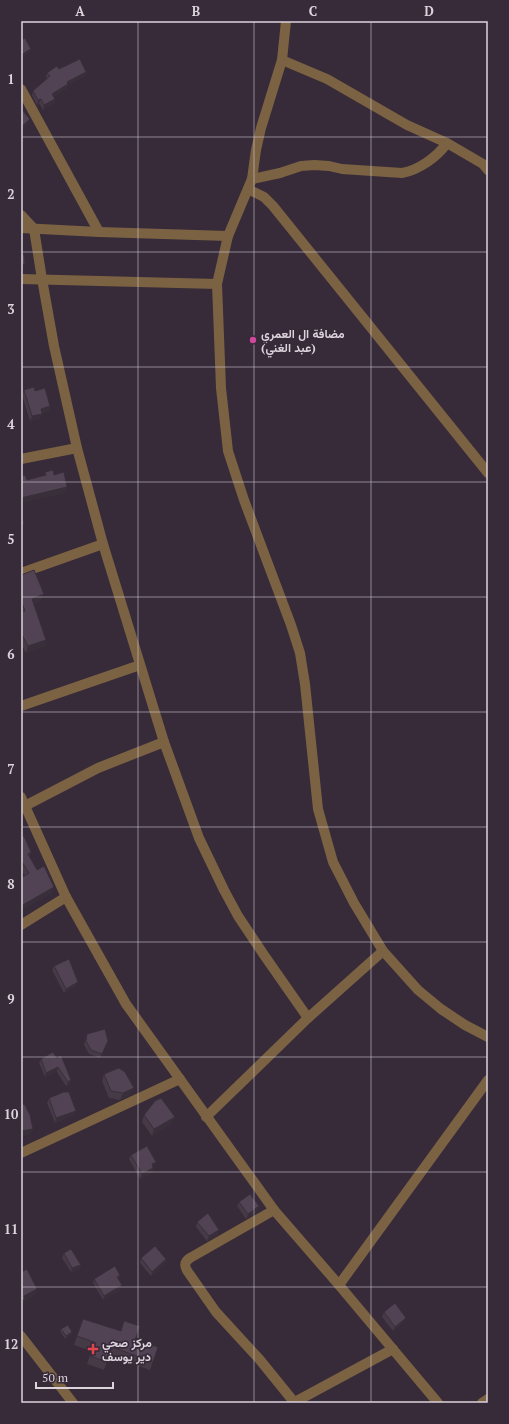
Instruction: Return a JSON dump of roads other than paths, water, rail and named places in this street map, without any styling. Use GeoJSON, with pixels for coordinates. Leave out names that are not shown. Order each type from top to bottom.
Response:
{"type":"FeatureCollection","features":[{"type":"Feature","properties":{"kind":"street"},"geometry":{"type":"LineString","coordinates":[[286,21],[282,60],[261,128],[252,179],[228,236],[217,284],[221,388],[228,451],[244,500],[300,653],[305,684],[318,809],[333,862],[341,880],[383,951],[418,990],[441,1009],[465,1025],[488,1037]]}},
{"type":"Feature","properties":{"kind":"street"},"geometry":{"type":"LineString","coordinates":[[282,60],[327,79],[408,124],[486,164]]}},
{"type":"Feature","properties":{"kind":"street"},"geometry":{"type":"LineString","coordinates":[[21,89],[99,232]]}},
{"type":"Feature","properties":{"kind":"street"},"geometry":{"type":"LineString","coordinates":[[252,179],[280,173],[300,166],[314,165],[342,169],[402,173],[431,160],[443,150],[447,143]]}},
{"type":"Feature","properties":{"kind":"street"},"geometry":{"type":"LineString","coordinates":[[248,189],[264,197],[273,206],[488,472]]}},
{"type":"Feature","properties":{"kind":"street"},"geometry":{"type":"LineString","coordinates":[[21,215],[34,229],[54,346],[77,448],[104,544],[164,742],[199,838],[224,890],[238,916],[308,1018]]}},
{"type":"Feature","properties":{"kind":"street"},"geometry":{"type":"LineString","coordinates":[[21,228],[228,236]]}},
{"type":"Feature","properties":{"kind":"street"},"geometry":{"type":"LineString","coordinates":[[21,279],[217,284]]}},
{"type":"Feature","properties":{"kind":"street"},"geometry":{"type":"LineString","coordinates":[[21,459],[77,448]]}},
{"type":"Feature","properties":{"kind":"street"},"geometry":{"type":"LineString","coordinates":[[21,573],[104,544]]}},
{"type":"Feature","properties":{"kind":"street"},"geometry":{"type":"LineString","coordinates":[[21,706],[140,665]]}},
{"type":"Feature","properties":{"kind":"street"},"geometry":{"type":"LineString","coordinates":[[164,742],[98,768],[22,803],[66,897],[126,1004],[274,1210],[340,1285],[438,1403]]}},
{"type":"Feature","properties":{"kind":"street"},"geometry":{"type":"LineString","coordinates":[[21,925],[66,897]]}},
{"type":"Feature","properties":{"kind":"street"},"geometry":{"type":"LineString","coordinates":[[206,1116],[308,1018],[383,951]]}},
{"type":"Feature","properties":{"kind":"street"},"geometry":{"type":"LineString","coordinates":[[21,1153],[180,1079]]}},
{"type":"Feature","properties":{"kind":"street"},"geometry":{"type":"LineString","coordinates":[[340,1285],[488,1080]]}},
{"type":"Feature","properties":{"kind":"street"},"geometry":{"type":"LineString","coordinates":[[274,1210],[190,1258],[184,1265],[216,1312],[260,1360],[293,1403],[393,1349]]}},
{"type":"Feature","properties":{"kind":"street"},"geometry":{"type":"LineString","coordinates":[[21,1336],[73,1403]]}},
{"type":"Feature","properties":{"kind":"street"},"geometry":{"type":"LineString","coordinates":[[482,1403],[488,1399]]}},
{"type":"Feature","properties":{"kind":"place","name":"مضافة ال العمري (عبد الغني)"},"geometry":{"type":"Point","coordinates":[253,340]}},
{"type":"Feature","properties":{"kind":"place","name":"مركز صحي دير يوسف"},"geometry":{"type":"Point","coordinates":[93,1349]}}]}
